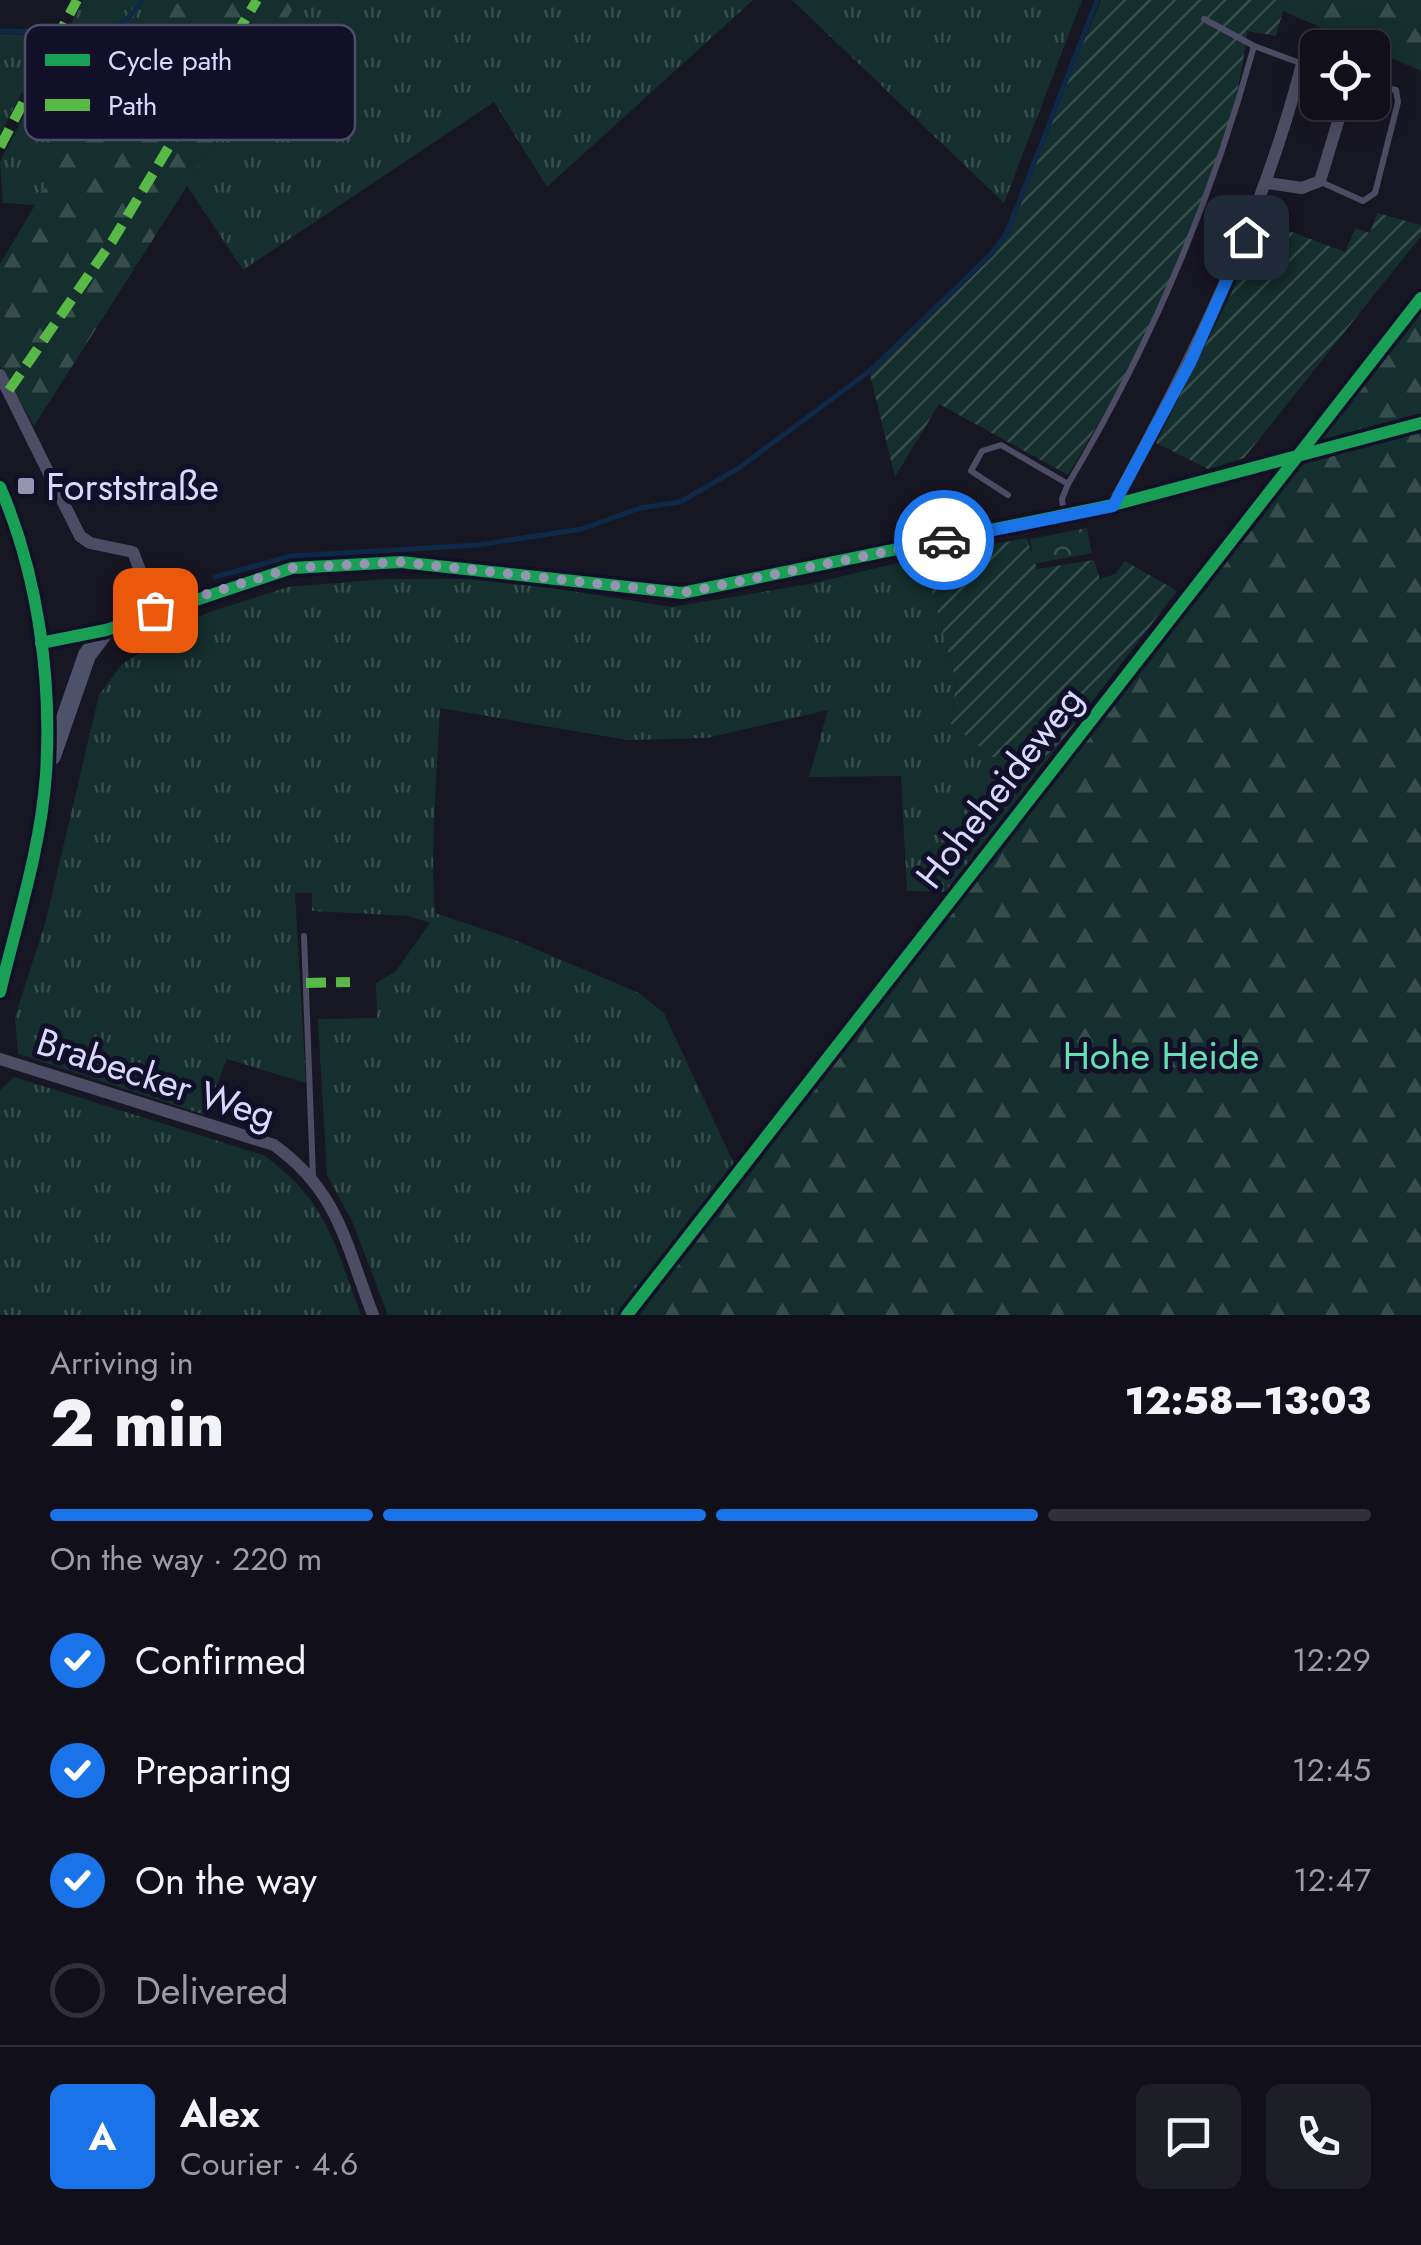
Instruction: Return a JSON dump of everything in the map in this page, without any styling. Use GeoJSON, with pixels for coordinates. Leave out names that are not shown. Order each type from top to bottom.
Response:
{"type":"FeatureCollection","features":[{"type":"Feature","properties":{"kind":"main road"},"geometry":{"type":"LineString","coordinates":[[0,487],[24,553],[41,643],[46,775]]}},
{"type":"Feature","properties":{"kind":"main road"},"geometry":{"type":"LineString","coordinates":[[0,992],[30,870],[46,775],[82,668],[106,630]]}},
{"type":"Feature","properties":{"kind":"street"},"geometry":{"type":"LineString","coordinates":[[1113,506],[1190,363],[1267,183],[1300,71]]}},
{"type":"Feature","properties":{"kind":"street"},"geometry":{"type":"LineString","coordinates":[[1267,183],[1302,188],[1320,182],[1339,120]]}},
{"type":"Feature","properties":{"kind":"street","name":"Hoheheideweg"},"geometry":{"type":"LineString","coordinates":[[627,1315],[1421,298]]}},
{"type":"Feature","properties":{"kind":"street"},"geometry":{"type":"LineString","coordinates":[[0,375],[80,536],[90,543],[134,552],[155,610]]}},
{"type":"Feature","properties":{"kind":"street"},"geometry":{"type":"LineString","coordinates":[[41,643],[106,630],[155,610],[292,568],[401,562],[682,593],[1113,506],[1421,423]]}},
{"type":"Feature","properties":{"kind":"street","name":"Brabecker Weg"},"geometry":{"type":"LineString","coordinates":[[0,1059],[274,1145],[326,1192],[373,1315]]}},
{"type":"Feature","properties":{"kind":"lane"},"geometry":{"type":"LineString","coordinates":[[1204,20],[1254,46],[1300,63]]}},
{"type":"Feature","properties":{"kind":"lane"},"geometry":{"type":"LineString","coordinates":[[1064,516],[1062,499],[1068,484],[1128,382],[1173,286],[1225,151],[1254,46]]}},
{"type":"Feature","properties":{"kind":"lane"},"geometry":{"type":"LineString","coordinates":[[1320,182],[1363,201],[1374,193],[1398,102],[1396,90],[1390,89]]}},
{"type":"Feature","properties":{"kind":"lane"},"geometry":{"type":"LineString","coordinates":[[1008,494],[970,472],[982,450],[1001,445],[1068,484]]}},
{"type":"Feature","properties":{"kind":"lane"},"geometry":{"type":"LineString","coordinates":[[304,936],[313,1178]]}},
{"type":"Feature","properties":{"kind":"green space"},"geometry":{"type":"Polygon","coordinates":[[[83,0],[161,0],[150,25],[70,25],[83,0]]]}},
{"type":"Feature","properties":{"kind":"green space"},"geometry":{"type":"Polygon","coordinates":[[[161,0],[298,0],[283,25],[148,25],[161,0]]]}},
{"type":"Feature","properties":{"kind":"green space"},"geometry":{"type":"Polygon","coordinates":[[[298,0],[753,0],[547,187],[494,102],[243,270],[187,186],[214,140],[355,140],[355,25],[283,25],[298,0]]]}},
{"type":"Feature","properties":{"kind":"green space"},"geometry":{"type":"Polygon","coordinates":[[[792,0],[1082,0],[1004,203],[792,0]]]}},
{"type":"Feature","properties":{"kind":"green space"},"geometry":{"type":"Polygon","coordinates":[[[1101,0],[1286,0],[1276,36],[1247,31],[1238,90],[1204,206],[1155,317],[1068,475],[939,404],[895,477],[870,375],[995,254],[1101,0]]]}},
{"type":"Feature","properties":{"kind":"green space"},"geometry":{"type":"Polygon","coordinates":[[[1286,0],[1421,0],[1421,71],[1390,58],[1390,30],[1327,30],[1283,11],[1286,0]]]}},
{"type":"Feature","properties":{"kind":"green space"},"geometry":{"type":"Polygon","coordinates":[[[0,34],[25,34],[25,86],[0,135],[0,34]]]}},
{"type":"Feature","properties":{"kind":"green space"},"geometry":{"type":"Polygon","coordinates":[[[25,113],[25,140],[79,140],[36,205],[3,203],[0,162],[25,113]]]}},
{"type":"Feature","properties":{"kind":"green space"},"geometry":{"type":"Polygon","coordinates":[[[74,140],[214,140],[34,426],[0,366],[0,264],[74,140]]]}},
{"type":"Feature","properties":{"kind":"green space"},"geometry":{"type":"Polygon","coordinates":[[[1377,213],[1421,225],[1421,236],[1244,458],[1208,469],[1156,443],[1231,294],[1260,220],[1345,252],[1355,228],[1370,233],[1377,213]]]}},
{"type":"Feature","properties":{"kind":"green space","name":"Hohe Heide"},"geometry":{"type":"Polygon","coordinates":[[[1421,297],[1421,1315],[635,1315],[1421,297]]]}},
{"type":"Feature","properties":{"kind":"green space"},"geometry":{"type":"Polygon","coordinates":[[[1087,528],[1092,553],[1034,564],[1030,539],[1087,528]]]}},
{"type":"Feature","properties":{"kind":"green space"},"geometry":{"type":"Polygon","coordinates":[[[1027,538],[1037,569],[1094,560],[1100,579],[1115,574],[1125,561],[1177,591],[1028,785],[951,724],[956,682],[923,557],[1027,538]]]}},
{"type":"Feature","properties":{"kind":"green space"},"geometry":{"type":"Polygon","coordinates":[[[923,557],[956,682],[951,723],[1028,785],[952,892],[907,891],[901,776],[809,777],[828,710],[707,738],[627,740],[440,708],[435,913],[512,939],[639,993],[664,1013],[735,1166],[618,1315],[388,1315],[352,1221],[327,1175],[318,1019],[377,1018],[376,983],[396,971],[430,923],[409,916],[312,911],[312,893],[295,893],[306,1083],[227,1059],[205,1115],[18,1054],[15,1017],[46,920],[99,695],[122,664],[204,614],[288,587],[387,579],[495,579],[672,607],[810,584],[923,557]]]}},
{"type":"Feature","properties":{"kind":"green space"},"geometry":{"type":"Polygon","coordinates":[[[14,1077],[263,1155],[302,1189],[315,1207],[335,1245],[361,1315],[0,1315],[0,1090],[14,1077]]]}},
{"type":"Feature","properties":{"kind":"waterway"},"geometry":{"type":"LineString","coordinates":[[120,25],[142,0]]}},
{"type":"Feature","properties":{"kind":"waterway"},"geometry":{"type":"LineString","coordinates":[[215,577],[291,556],[478,545],[582,529],[640,508],[680,502],[739,468],[871,370],[991,254],[1008,231],[1097,0]]}},
{"type":"Feature","properties":{"kind":"waterway"},"geometry":{"type":"LineString","coordinates":[[0,31],[25,32]]}},
{"type":"Feature","properties":{"kind":"marked path"},"geometry":{"type":"LineString","coordinates":[[64,25],[77,0]]}},
{"type":"Feature","properties":{"kind":"marked path"},"geometry":{"type":"LineString","coordinates":[[242,25],[257,0]]}},
{"type":"Feature","properties":{"kind":"marked path"},"geometry":{"type":"LineString","coordinates":[[0,147],[25,99]]}},
{"type":"Feature","properties":{"kind":"marked path"},"geometry":{"type":"LineString","coordinates":[[9,390],[113,240],[173,140]]}},
{"type":"Feature","properties":{"kind":"marked path"},"geometry":{"type":"LineString","coordinates":[[306,983],[350,982]]}},
{"type":"Feature","properties":{"kind":"cycle path"},"geometry":{"type":"LineString","coordinates":[[627,1315],[1421,298]]}},
{"type":"Feature","properties":{"kind":"cycle path"},"geometry":{"type":"LineString","coordinates":[[41,643],[106,630],[292,568],[401,562],[682,593],[1113,505],[1421,423]]}},
{"type":"Feature","properties":{"kind":"cycle path"},"geometry":{"type":"LineString","coordinates":[[0,487],[33,591],[47,701],[46,774],[39,829],[0,992]]}},
{"type":"Feature","properties":{"kind":"way so far"},"geometry":{"type":"LineString","coordinates":[[155,610],[292,568],[401,562],[682,593],[944,540]]}},
{"type":"Feature","properties":{"kind":"place","name":"Forststraße"},"geometry":{"type":"Point","coordinates":[26,486]}},
{"type":"Feature","properties":{"kind":"route"},"geometry":{"type":"LineString","coordinates":[[944,540],[1113,506],[1190,363],[1246,237]]}}]}
